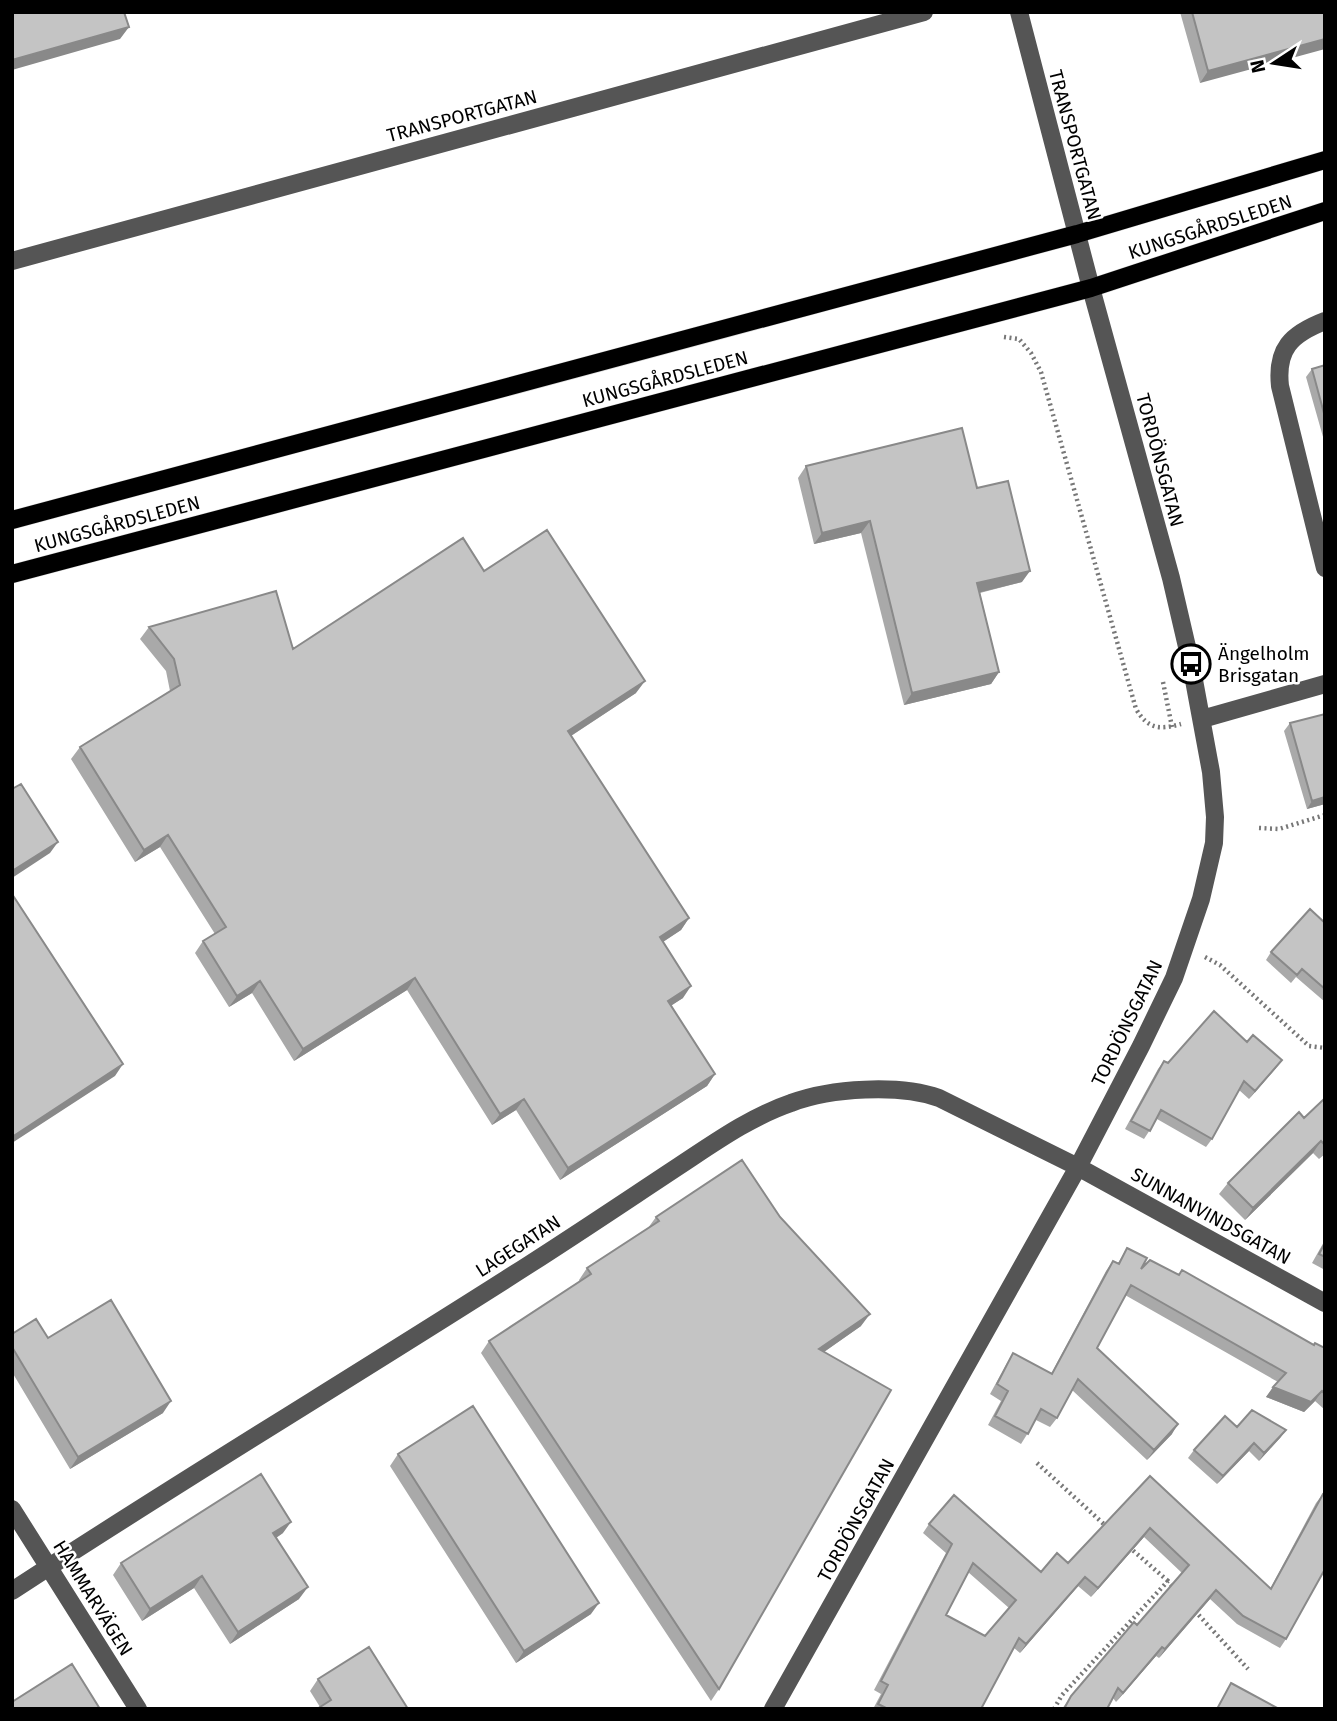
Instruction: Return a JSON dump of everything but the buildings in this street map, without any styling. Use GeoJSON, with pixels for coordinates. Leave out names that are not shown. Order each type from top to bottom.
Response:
{"type":"FeatureCollection","features":[{"type":"Feature","properties":{"kind":"main road","name":"KUNGSGÅRDSLEDEN"},"geometry":{"type":"LineString","coordinates":[[12,520],[1077,234],[1325,160]]}},
{"type":"Feature","properties":{"kind":"main road","name":"KUNGSGÅRDSLEDEN"},"geometry":{"type":"LineString","coordinates":[[12,574],[1091,288],[1325,211]]}},
{"type":"Feature","properties":{"kind":"street","name":"TRANSPORTGATAN"},"geometry":{"type":"LineString","coordinates":[[12,261],[924,12]]}},
{"type":"Feature","properties":{"kind":"street","name":"TRANSPORTGATAN"},"geometry":{"type":"LineString","coordinates":[[1019,12],[1091,288]]}},
{"type":"Feature","properties":{"kind":"street","name":"TORDÖNSGATAN"},"geometry":{"type":"LineString","coordinates":[[774,1709],[1078,1167],[1168,989],[1201,899],[1214,844],[1214,792],[1202,719],[1171,578],[1091,288]]}},
{"type":"Feature","properties":{"kind":"street"},"geometry":{"type":"LineString","coordinates":[[1325,320],[1294,337],[1286,346],[1279,364],[1280,386],[1325,569]]}},
{"type":"Feature","properties":{"kind":"street"},"geometry":{"type":"LineString","coordinates":[[1202,719],[1325,684]]}},
{"type":"Feature","properties":{"kind":"street","name":"LAGEGATAN"},"geometry":{"type":"LineString","coordinates":[[12,1591],[520,1270],[715,1143],[752,1120],[792,1102],[876,1090],[920,1091],[1078,1167]]}},
{"type":"Feature","properties":{"kind":"street","name":"SUNNANVINDSGATAN"},"geometry":{"type":"LineString","coordinates":[[1078,1167],[1325,1303]]}},
{"type":"Feature","properties":{"kind":"street","name":"HAMMARVÄGEN"},"geometry":{"type":"LineString","coordinates":[[12,1509],[138,1709]]}},
{"type":"Feature","properties":{"kind":"path"},"geometry":{"type":"LineString","coordinates":[[992,340],[1005,336],[1019,339],[1031,353],[1041,372],[1136,709],[1144,722],[1156,729],[1202,719]]}},
{"type":"Feature","properties":{"kind":"path"},"geometry":{"type":"LineString","coordinates":[[1163,682],[1172,726]]}},
{"type":"Feature","properties":{"kind":"path"},"geometry":{"type":"LineString","coordinates":[[1259,828],[1279,829],[1325,815]]}},
{"type":"Feature","properties":{"kind":"path"},"geometry":{"type":"LineString","coordinates":[[1185,947],[1220,965],[1309,1045],[1325,1048]]}},
{"type":"Feature","properties":{"kind":"path"},"geometry":{"type":"LineString","coordinates":[[1037,1463],[1117,1536]]}},
{"type":"Feature","properties":{"kind":"path"},"geometry":{"type":"LineString","coordinates":[[1127,1545],[1177,1591]]}},
{"type":"Feature","properties":{"kind":"path"},"geometry":{"type":"LineString","coordinates":[[1055,1709],[1062,1695],[1168,1581]]}},
{"type":"Feature","properties":{"kind":"path"},"geometry":{"type":"LineString","coordinates":[[1195,1610],[1248,1669]]}},
{"type":"Feature","properties":{"kind":"place","name":"Ängelholm Brisgatan"},"geometry":{"type":"Point","coordinates":[1191,664]}}]}
